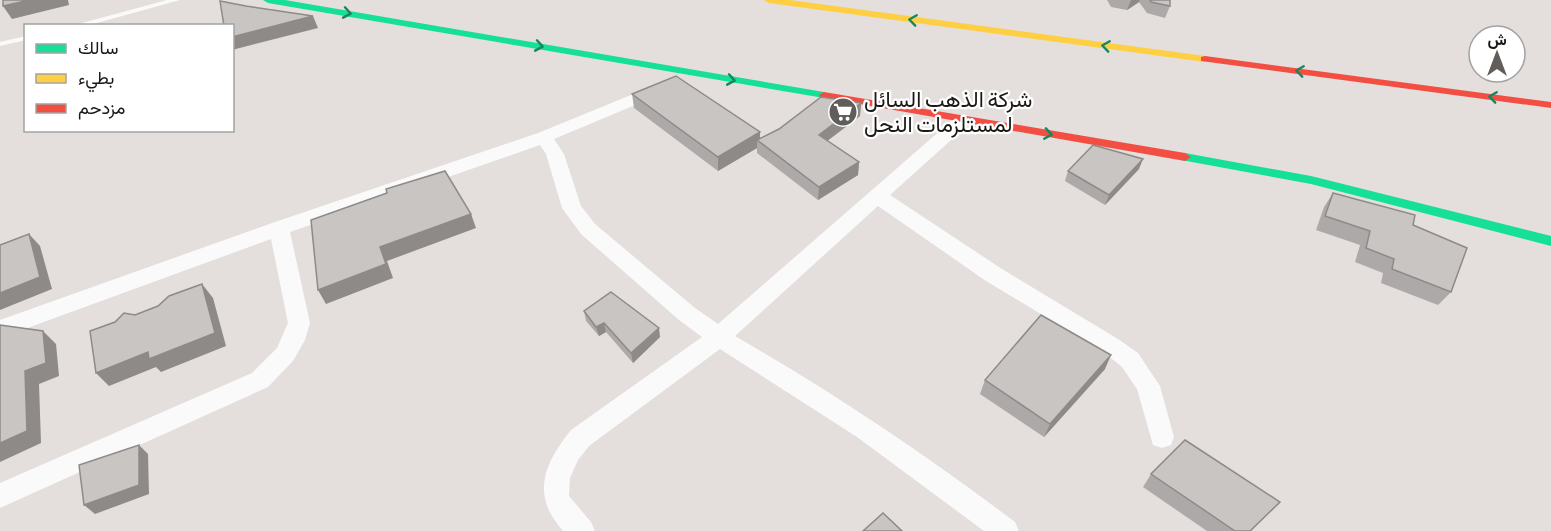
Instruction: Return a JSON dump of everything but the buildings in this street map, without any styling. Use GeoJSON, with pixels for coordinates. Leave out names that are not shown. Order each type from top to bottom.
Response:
{"type":"FeatureCollection","features":[{"type":"Feature","properties":{"kind":"highway"},"geometry":{"type":"LineString","coordinates":[[268,0],[1311,180],[1551,241]]}},
{"type":"Feature","properties":{"kind":"highway"},"geometry":{"type":"LineString","coordinates":[[769,0],[820,3],[1551,105]]}},
{"type":"Feature","properties":{"kind":"street"},"geometry":{"type":"LineString","coordinates":[[0,329],[279,228],[544,136],[695,74]]}},
{"type":"Feature","properties":{"kind":"street"},"geometry":{"type":"LineString","coordinates":[[581,531],[558,504],[556,486],[568,452],[580,438],[719,337],[963,120]]}},
{"type":"Feature","properties":{"kind":"street"},"geometry":{"type":"LineString","coordinates":[[544,136],[555,154],[572,208],[588,229],[687,314],[719,337],[820,399],[1005,531]]}},
{"type":"Feature","properties":{"kind":"street"},"geometry":{"type":"LineString","coordinates":[[876,195],[994,275],[1110,345],[1130,360],[1148,386],[1162,437]]}},
{"type":"Feature","properties":{"kind":"street"},"geometry":{"type":"LineString","coordinates":[[0,496],[261,380],[279,364],[296,335],[299,323],[279,228]]}},
{"type":"Feature","properties":{"kind":"lane"},"geometry":{"type":"LineString","coordinates":[[83,24],[176,0]]}},
{"type":"Feature","properties":{"kind":"lane"},"geometry":{"type":"LineString","coordinates":[[0,44],[24,38]]}},
{"type":"Feature","properties":{"kind":"traffic: fast"},"geometry":{"type":"LineString","coordinates":[[268,0],[824,95]]}},
{"type":"Feature","properties":{"kind":"traffic: fast"},"geometry":{"type":"LineString","coordinates":[[1185,157],[1311,180],[1551,241]]}},
{"type":"Feature","properties":{"kind":"traffic: slow"},"geometry":{"type":"LineString","coordinates":[[769,0],[1205,59]]}},
{"type":"Feature","properties":{"kind":"traffic: jam"},"geometry":{"type":"LineString","coordinates":[[1205,59],[1551,105]]}},
{"type":"Feature","properties":{"kind":"traffic: jam"},"geometry":{"type":"LineString","coordinates":[[824,95],[1185,157]]}},
{"type":"Feature","properties":{"kind":"place","name":"شركة الذهب السائل لمستلزمات النحل"},"geometry":{"type":"Point","coordinates":[843,112]}}]}
